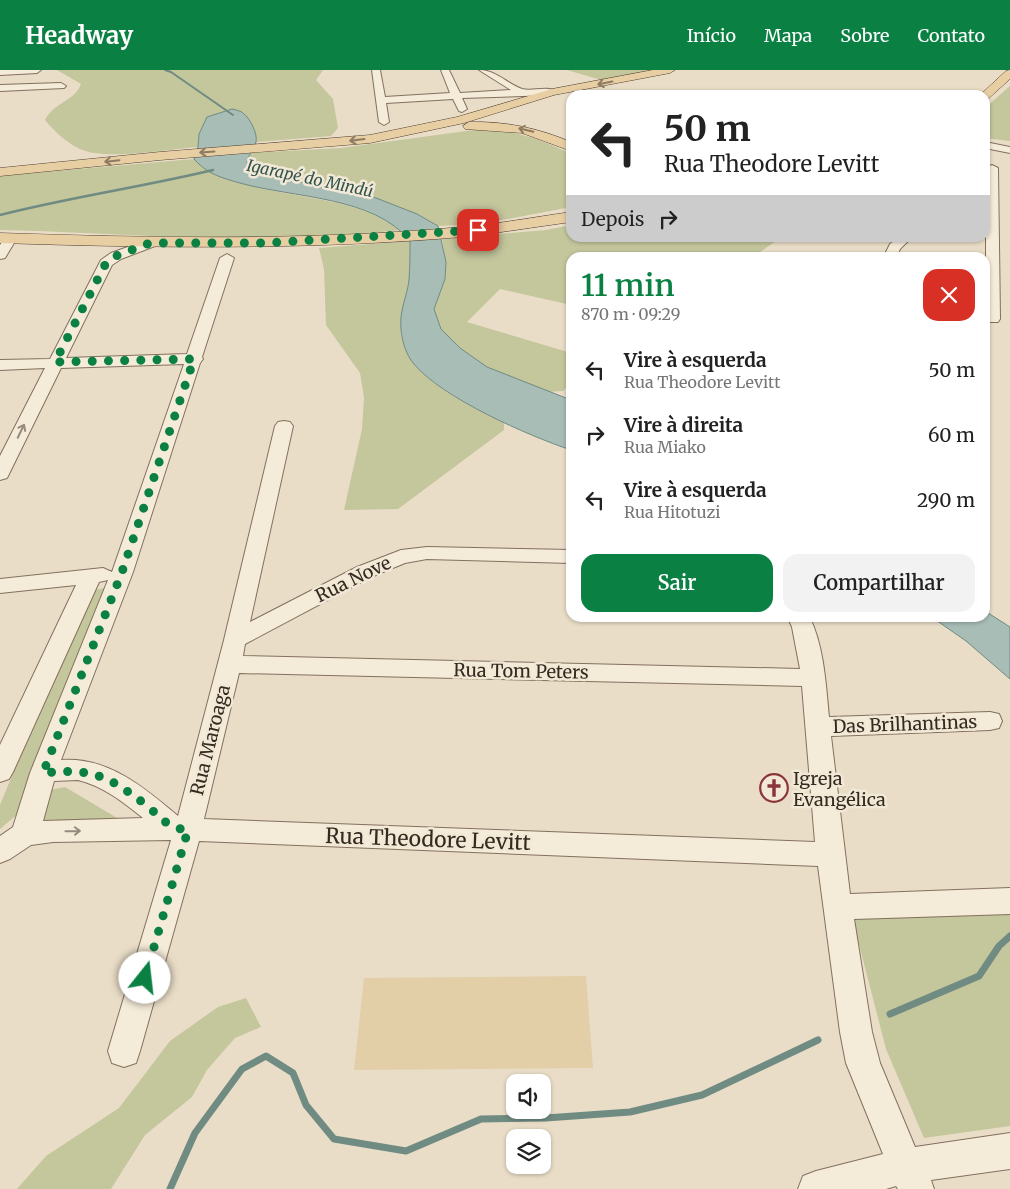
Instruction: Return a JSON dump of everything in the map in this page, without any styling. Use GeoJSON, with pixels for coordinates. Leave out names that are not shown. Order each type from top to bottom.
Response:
{"type":"FeatureCollection","features":[{"type":"Feature","properties":{"kind":"main road"},"geometry":{"type":"LineString","coordinates":[[405,133],[460,120],[524,95],[552,92],[670,70]]}},
{"type":"Feature","properties":{"kind":"main road"},"geometry":{"type":"LineString","coordinates":[[990,91],[1010,73]]}},
{"type":"Feature","properties":{"kind":"main road"},"geometry":{"type":"LineString","coordinates":[[0,172],[160,156],[341,142],[470,126],[503,126],[536,132],[566,145]]}},
{"type":"Feature","properties":{"kind":"main road"},"geometry":{"type":"LineString","coordinates":[[507,227],[566,214]]}},
{"type":"Feature","properties":{"kind":"main road"},"geometry":{"type":"LineString","coordinates":[[3,242],[87,240],[150,243],[266,243],[463,232],[566,218]]}},
{"type":"Feature","properties":{"kind":"street"},"geometry":{"type":"LineString","coordinates":[[0,72],[37,70]]}},
{"type":"Feature","properties":{"kind":"street"},"geometry":{"type":"LineString","coordinates":[[376,70],[384,122]]}},
{"type":"Feature","properties":{"kind":"street"},"geometry":{"type":"LineString","coordinates":[[472,74],[486,71],[524,95]]}},
{"type":"Feature","properties":{"kind":"street"},"geometry":{"type":"LineString","coordinates":[[449,73],[462,110]]}},
{"type":"Feature","properties":{"kind":"street"},"geometry":{"type":"LineString","coordinates":[[0,88],[61,86]]}},
{"type":"Feature","properties":{"kind":"street"},"geometry":{"type":"LineString","coordinates":[[380,100],[524,95]]}},
{"type":"Feature","properties":{"kind":"street"},"geometry":{"type":"LineString","coordinates":[[990,147],[997,150],[1010,150]]}},
{"type":"Feature","properties":{"kind":"street"},"geometry":{"type":"LineString","coordinates":[[992,319],[991,167],[997,150]]}},
{"type":"Feature","properties":{"kind":"street"},"geometry":{"type":"LineString","coordinates":[[892,252],[901,242]]}},
{"type":"Feature","properties":{"kind":"street"},"geometry":{"type":"LineString","coordinates":[[0,474],[106,263],[116,256],[150,243]]}},
{"type":"Feature","properties":{"kind":"street"},"geometry":{"type":"LineString","coordinates":[[0,851],[25,834],[43,773],[122,572],[227,258]]}},
{"type":"Feature","properties":{"kind":"street"},"geometry":{"type":"LineString","coordinates":[[0,365],[194,359]]}},
{"type":"Feature","properties":{"kind":"street","name":"Rua Maroaga"},"geometry":{"type":"LineString","coordinates":[[124,1051],[181,830],[231,652],[284,426]]}},
{"type":"Feature","properties":{"kind":"street","name":"Rua Nove"},"geometry":{"type":"LineString","coordinates":[[231,652],[364,572],[401,557],[427,553],[566,557]]}},
{"type":"Feature","properties":{"kind":"street"},"geometry":{"type":"LineString","coordinates":[[0,586],[122,572]]}},
{"type":"Feature","properties":{"kind":"street"},"geometry":{"type":"LineString","coordinates":[[0,772],[90,576]]}},
{"type":"Feature","properties":{"kind":"street"},"geometry":{"type":"LineString","coordinates":[[801,622],[804,627],[813,678],[830,854],[851,1008],[863,1063],[877,1101],[911,1178]]}},
{"type":"Feature","properties":{"kind":"street","name":"Rua Tom Peters"},"geometry":{"type":"LineString","coordinates":[[231,652],[813,678]]}},
{"type":"Feature","properties":{"kind":"street","name":"Das Brilhantinas"},"geometry":{"type":"LineString","coordinates":[[819,727],[990,721]]}},
{"type":"Feature","properties":{"kind":"street"},"geometry":{"type":"LineString","coordinates":[[43,773],[72,770],[99,775],[131,794],[181,830]]}},
{"type":"Feature","properties":{"kind":"street","name":"Rua Theodore Levitt"},"geometry":{"type":"LineString","coordinates":[[25,834],[53,831],[181,830],[830,854]]}},
{"type":"Feature","properties":{"kind":"street"},"geometry":{"type":"LineString","coordinates":[[837,907],[1010,901]]}},
{"type":"Feature","properties":{"kind":"street"},"geometry":{"type":"LineString","coordinates":[[816,1189],[911,1178],[1010,1151]]}},
{"type":"Feature","properties":{"kind":"green space"},"geometry":{"type":"Polygon","coordinates":[[[57,70],[323,70],[316,80],[333,99],[338,128],[331,136],[256,142],[250,121],[243,112],[199,134],[198,147],[121,154],[91,152],[80,149],[70,143],[45,120],[53,109],[74,95],[81,84],[57,70]]]}},
{"type":"Feature","properties":{"kind":"green space"},"geometry":{"type":"Polygon","coordinates":[[[567,70],[651,70],[601,80],[567,70]]]}},
{"type":"Feature","properties":{"kind":"green space"},"geometry":{"type":"Polygon","coordinates":[[[1010,86],[1010,141],[990,139],[990,104],[1010,86]]]}},
{"type":"Feature","properties":{"kind":"green space"},"geometry":{"type":"Polygon","coordinates":[[[474,130],[513,133],[547,143],[566,152],[566,208],[508,219],[438,226],[417,214],[371,196],[255,173],[247,167],[246,159],[250,153],[341,148],[474,130]]]}},
{"type":"Feature","properties":{"kind":"green space"},"geometry":{"type":"Polygon","coordinates":[[[194,159],[205,169],[223,178],[264,189],[345,205],[383,219],[401,230],[318,236],[234,238],[0,230],[0,176],[194,159]]]}},
{"type":"Feature","properties":{"kind":"green space"},"geometry":{"type":"Polygon","coordinates":[[[566,226],[566,242],[774,242],[760,252],[566,252],[566,304],[500,289],[467,322],[566,352],[566,388],[563,391],[548,392],[487,367],[460,348],[441,329],[434,309],[445,279],[446,262],[442,239],[546,230],[566,226]]]}},
{"type":"Feature","properties":{"kind":"green space"},"geometry":{"type":"Polygon","coordinates":[[[410,241],[409,280],[401,325],[403,343],[411,359],[438,386],[504,423],[504,430],[398,509],[344,510],[362,429],[364,398],[360,373],[326,325],[324,269],[319,248],[410,241]]]}},
{"type":"Feature","properties":{"kind":"green space"},"geometry":{"type":"Polygon","coordinates":[[[106,588],[49,790],[65,787],[134,828],[57,829],[20,812],[0,829],[0,805],[88,591],[106,588]]]}},
{"type":"Feature","properties":{"kind":"green space"},"geometry":{"type":"Polygon","coordinates":[[[1010,907],[1010,1126],[924,1138],[886,1049],[851,913],[1010,907]]]}},
{"type":"Feature","properties":{"kind":"green space"},"geometry":{"type":"Polygon","coordinates":[[[246,998],[261,1027],[235,1038],[207,1070],[192,1097],[145,1135],[111,1189],[17,1189],[46,1156],[119,1108],[170,1041],[218,1007],[246,998]]]}},
{"type":"Feature","properties":{"kind":"sand"},"geometry":{"type":"Polygon","coordinates":[[[586,976],[593,1068],[354,1070],[364,978],[586,976]]]}},
{"type":"Feature","properties":{"kind":"water"},"geometry":{"type":"Polygon","coordinates":[[[232,109],[246,115],[255,131],[256,139],[247,167],[255,173],[371,196],[417,214],[438,226],[446,262],[445,279],[434,309],[441,329],[460,348],[487,367],[566,398],[566,448],[510,426],[465,402],[444,390],[414,364],[405,348],[401,322],[409,280],[410,241],[395,226],[376,215],[354,207],[261,188],[215,175],[194,159],[198,147],[199,134],[207,117],[232,109]]]}},
{"type":"Feature","properties":{"kind":"water"},"geometry":{"type":"Polygon","coordinates":[[[990,614],[1010,627],[1010,679],[966,641],[939,622],[990,622],[990,614]]]}},
{"type":"Feature","properties":{"kind":"waterway","name":"Igarapé do Mindú"},"geometry":{"type":"LineString","coordinates":[[165,70],[171,72],[233,115]]}},
{"type":"Feature","properties":{"kind":"waterway"},"geometry":{"type":"LineString","coordinates":[[0,215],[213,170]]}},
{"type":"Feature","properties":{"kind":"waterway"},"geometry":{"type":"LineString","coordinates":[[890,1014],[979,976],[999,946],[1010,936]]}},
{"type":"Feature","properties":{"kind":"waterway"},"geometry":{"type":"LineString","coordinates":[[170,1189],[195,1133],[242,1069],[266,1056],[293,1073],[306,1105],[334,1139],[406,1151],[481,1119],[546,1118],[630,1112],[702,1095],[818,1040]]}},
{"type":"Feature","properties":{"kind":"place","name":"Igreja Evangélica"},"geometry":{"type":"Point","coordinates":[774,788]}},
{"type":"Feature","properties":{"kind":"route"},"geometry":{"type":"LineString","coordinates":[[145,978],[188,830],[174,829],[123,789],[99,775],[72,770],[43,773],[122,572],[194,359],[55,362],[106,263],[113,257],[150,243],[266,243],[478,230]]}}]}
